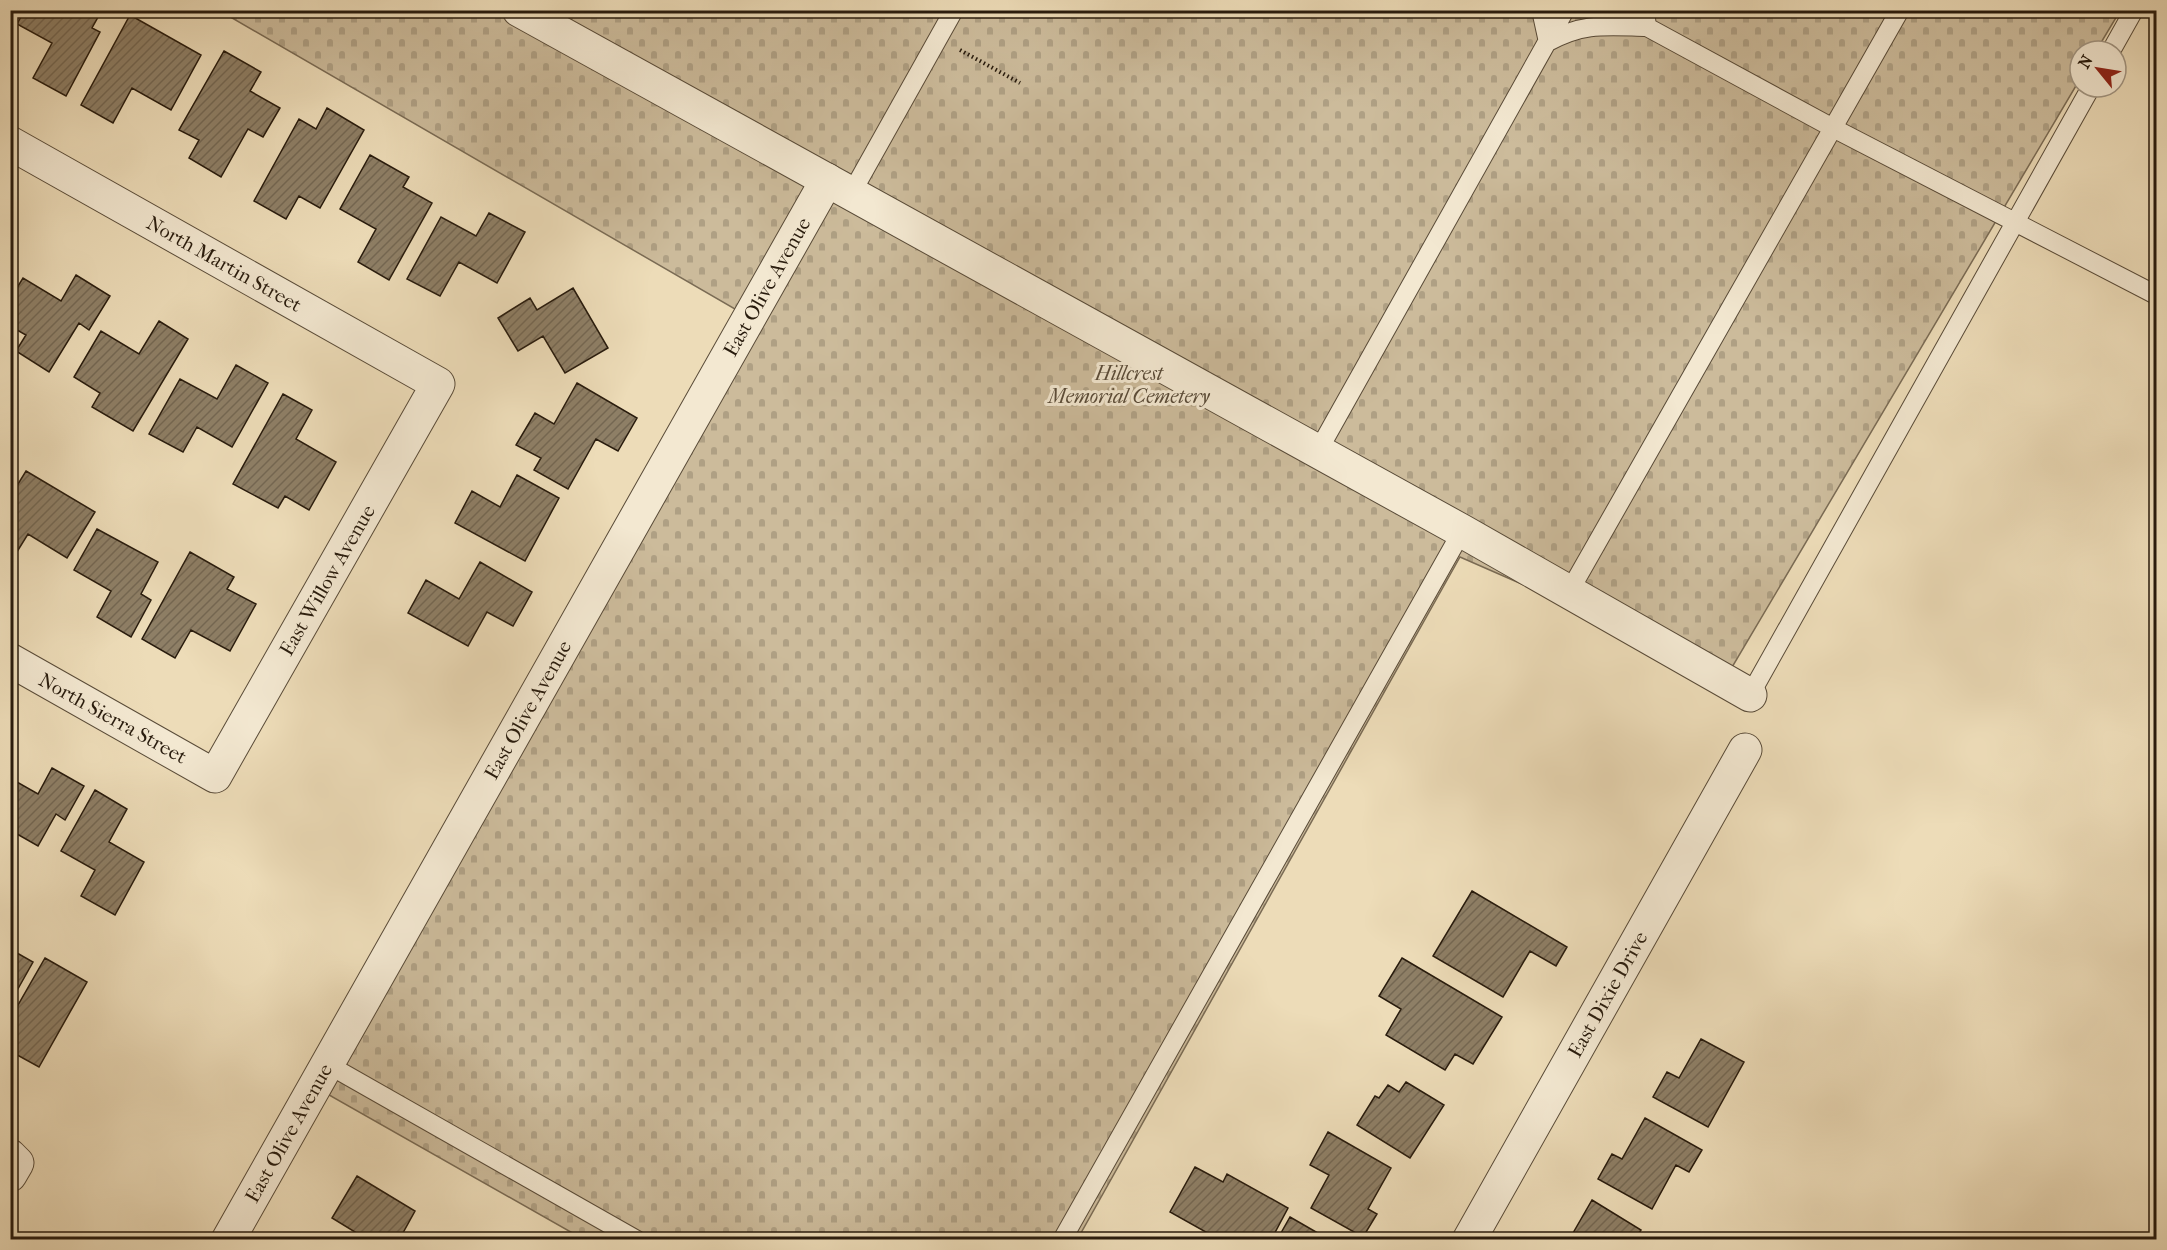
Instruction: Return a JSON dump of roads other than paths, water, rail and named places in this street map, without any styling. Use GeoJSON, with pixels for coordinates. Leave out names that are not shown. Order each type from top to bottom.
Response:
{"type":"FeatureCollection","features":[{"type":"Feature","properties":{"kind":"street"},"geometry":{"type":"LineString","coordinates":[[519,10],[1462,531],[1750,695]]}},
{"type":"Feature","properties":{"kind":"street","name":"North Martin Street"},"geometry":{"type":"LineString","coordinates":[[10,142],[438,384]]}},
{"type":"Feature","properties":{"kind":"street","name":"East Olive Avenue"},"geometry":{"type":"LineString","coordinates":[[228,1239],[327,1064],[839,187]]}},
{"type":"Feature","properties":{"kind":"street","name":"East Willow Avenue"},"geometry":{"type":"LineString","coordinates":[[215,776],[438,384]]}},
{"type":"Feature","properties":{"kind":"street","name":"North Sierra Street"},"geometry":{"type":"LineString","coordinates":[[10,660],[215,776]]}},
{"type":"Feature","properties":{"kind":"street","name":"East Dixie Drive"},"geometry":{"type":"LineString","coordinates":[[1469,1239],[1745,750]]}},
{"type":"Feature","properties":{"kind":"lane"},"geometry":{"type":"LineString","coordinates":[[839,187],[938,39],[954,10]]}},
{"type":"Feature","properties":{"kind":"lane"},"geometry":{"type":"LineString","coordinates":[[1541,10],[1548,42]]}},
{"type":"Feature","properties":{"kind":"lane"},"geometry":{"type":"LineString","coordinates":[[1318,451],[1565,10]]}},
{"type":"Feature","properties":{"kind":"lane"},"geometry":{"type":"LineString","coordinates":[[1569,592],[1900,10]]}},
{"type":"Feature","properties":{"kind":"lane"},"geometry":{"type":"LineString","coordinates":[[2118,39],[2134,10]]}},
{"type":"Feature","properties":{"kind":"lane"},"geometry":{"type":"LineString","coordinates":[[1548,42],[1566,32],[1591,25],[1646,19],[1833,128],[2157,295]]}},
{"type":"Feature","properties":{"kind":"lane"},"geometry":{"type":"LineString","coordinates":[[1750,695],[2084,99]]}},
{"type":"Feature","properties":{"kind":"lane"},"geometry":{"type":"LineString","coordinates":[[1062,1239],[1462,531]]}},
{"type":"Feature","properties":{"kind":"lane"},"geometry":{"type":"LineString","coordinates":[[327,1064],[637,1239]]}},
{"type":"Feature","properties":{"kind":"park label","name":"Hillcrest Memorial Cemetery"},"geometry":{"type":"Point","coordinates":[1129,384]}}]}
